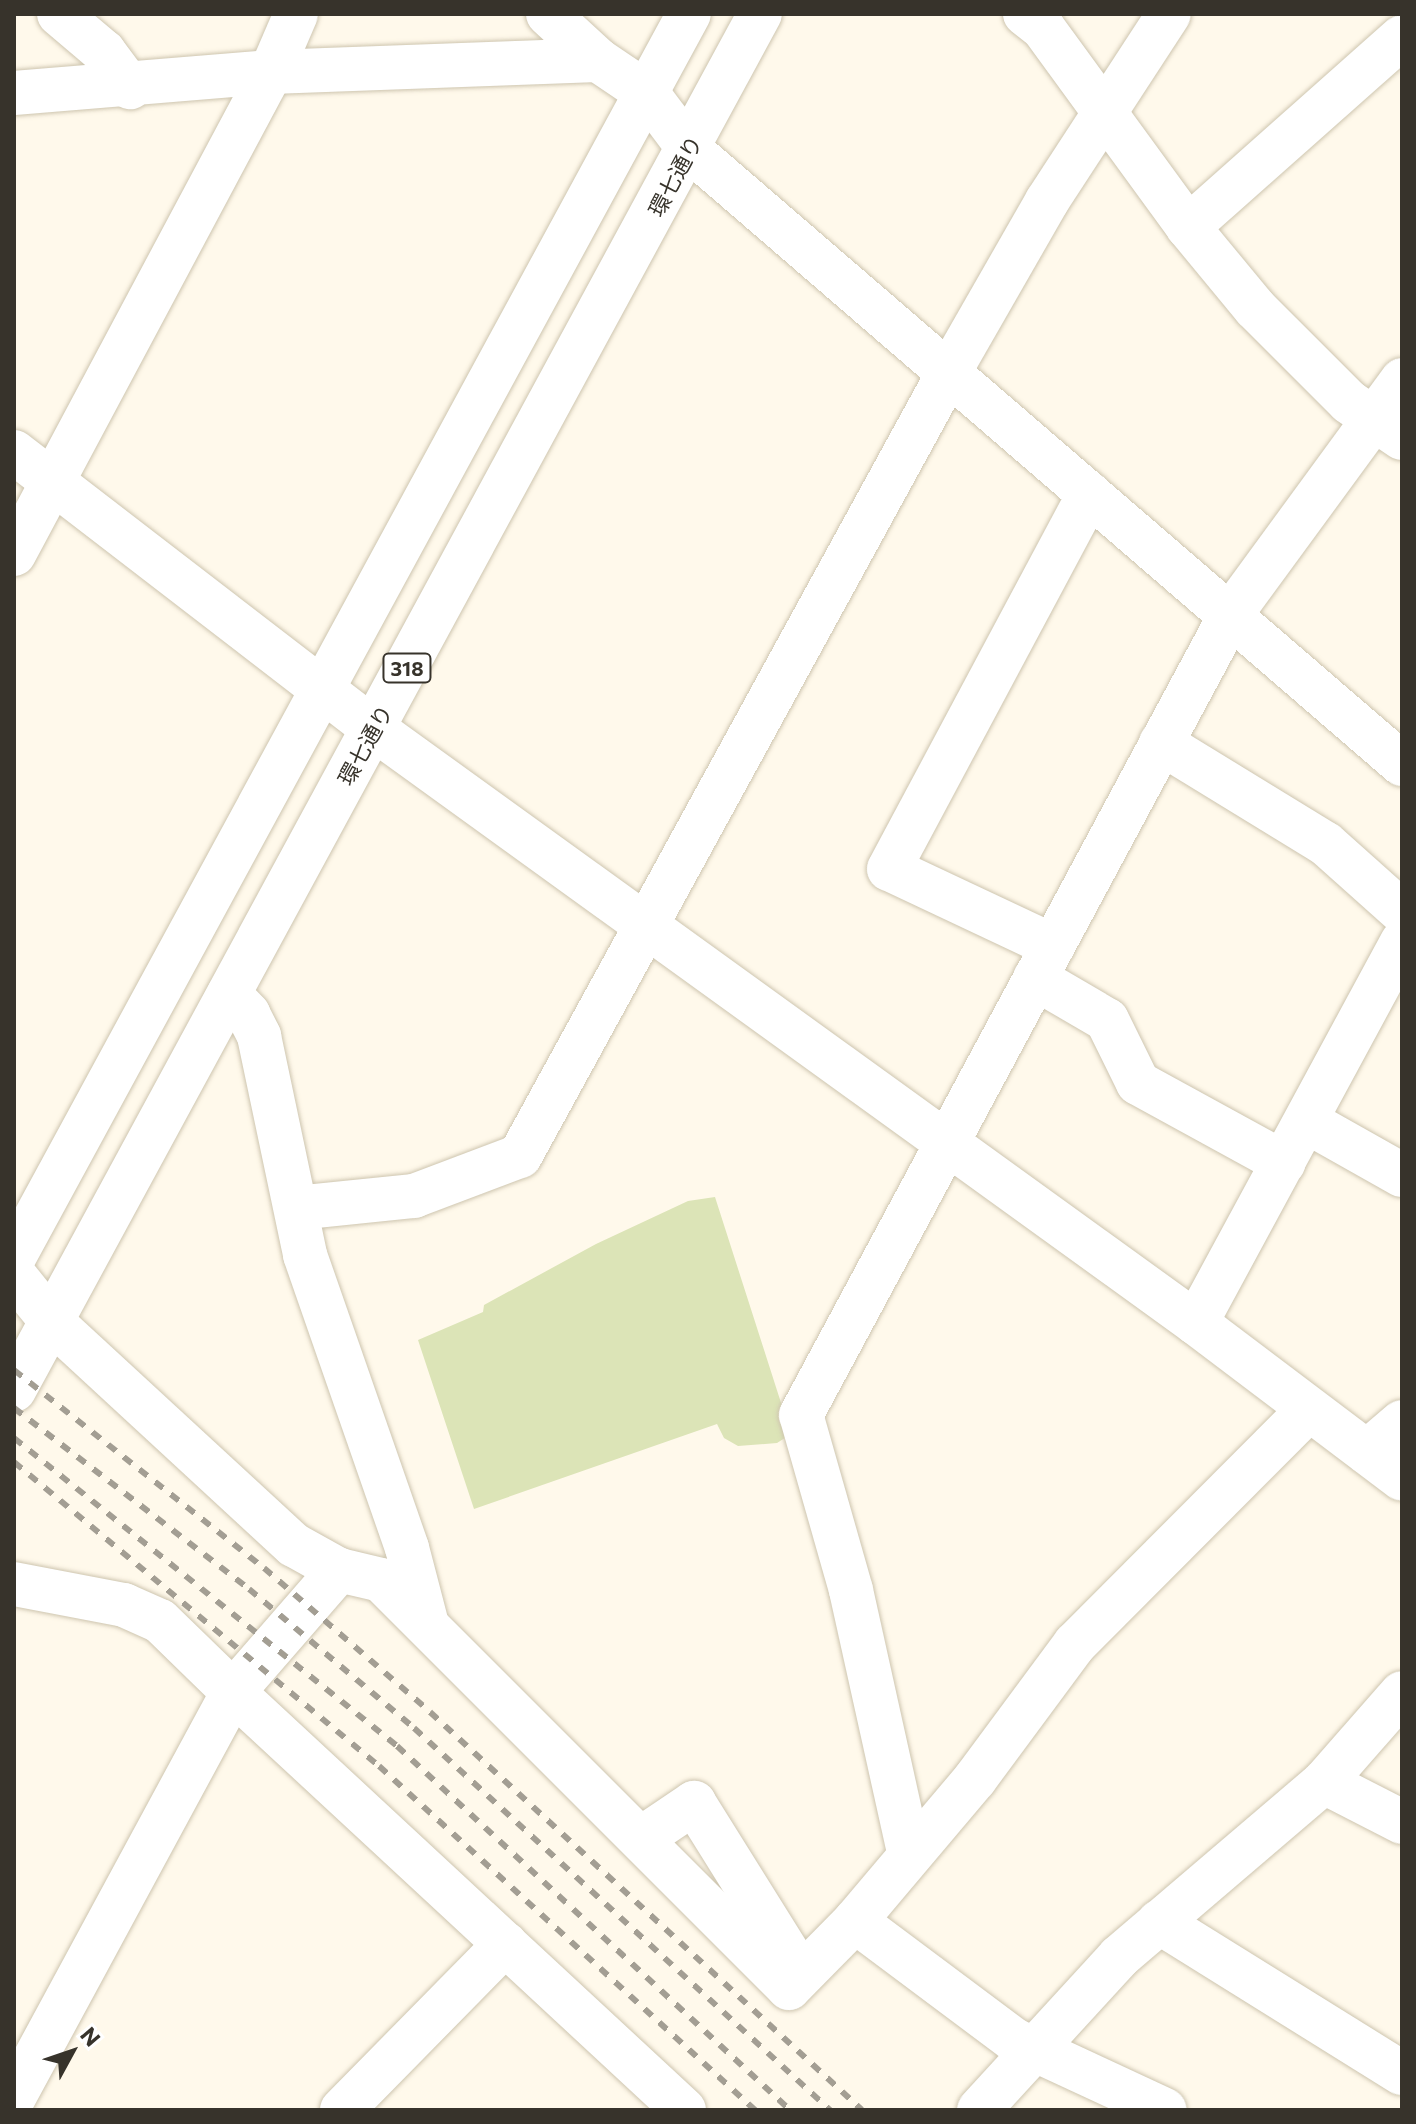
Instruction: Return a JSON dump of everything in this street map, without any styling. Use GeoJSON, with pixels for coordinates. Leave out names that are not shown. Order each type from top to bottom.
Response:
{"type":"FeatureCollection","features":[{"type":"Feature","properties":{"kind":"street"},"geometry":{"type":"LineString","coordinates":[[59,14],[104,52],[130,87]]}},
{"type":"Feature","properties":{"kind":"street"},"geometry":{"type":"LineString","coordinates":[[14,554],[271,72],[296,14]]}},
{"type":"Feature","properties":{"kind":"street"},"geometry":{"type":"LineString","coordinates":[[548,14],[598,60],[647,93],[689,149],[1402,764]]}},
{"type":"Feature","properties":{"kind":"street"},"geometry":{"type":"LineString","coordinates":[[14,1257],[689,14]]}},
{"type":"Feature","properties":{"kind":"street","name":"環七通り"},"geometry":{"type":"LineString","coordinates":[[14,1390],[760,14]]}},
{"type":"Feature","properties":{"kind":"street"},"geometry":{"type":"LineString","coordinates":[[1025,14],[1043,28],[1188,227],[1255,308],[1349,402],[1388,428]]}},
{"type":"Feature","properties":{"kind":"street"},"geometry":{"type":"LineString","coordinates":[[296,1208],[414,1196],[520,1156],[948,374],[1103,111],[1169,14]]}},
{"type":"Feature","properties":{"kind":"street"},"geometry":{"type":"LineString","coordinates":[[1188,227],[1402,37]]}},
{"type":"Feature","properties":{"kind":"street"},"geometry":{"type":"LineString","coordinates":[[14,93],[130,87],[271,72],[598,60]]}},
{"type":"Feature","properties":{"kind":"street"},"geometry":{"type":"LineString","coordinates":[[909,1852],[851,1590],[801,1415],[1231,614],[1388,428],[1402,380]]}},
{"type":"Feature","properties":{"kind":"street"},"geometry":{"type":"LineString","coordinates":[[14,452],[374,729],[1196,1323],[1402,1479]]}},
{"type":"Feature","properties":{"kind":"street"},"geometry":{"type":"LineString","coordinates":[[1089,494],[889,869],[1044,962],[1107,1020],[1138,1083],[1284,1163]]}},
{"type":"Feature","properties":{"kind":"street"},"geometry":{"type":"LineString","coordinates":[[1161,743],[1326,844],[1402,912]]}},
{"type":"Feature","properties":{"kind":"street"},"geometry":{"type":"LineString","coordinates":[[1196,1323],[1402,942]]}},
{"type":"Feature","properties":{"kind":"street"},"geometry":{"type":"LineString","coordinates":[[229,994],[248,1014],[259,1036],[305,1255],[407,1548],[428,1627]]}},
{"type":"Feature","properties":{"kind":"street"},"geometry":{"type":"LineString","coordinates":[[1306,1121],[1402,1175]]}},
{"type":"Feature","properties":{"kind":"street"},"geometry":{"type":"LineString","coordinates":[[14,1275],[52,1322],[294,1545],[339,1570],[381,1580],[789,1988],[855,1921],[909,1852],[975,1779],[1075,1644],[1308,1410]]}},
{"type":"Feature","properties":{"kind":"street"},"geometry":{"type":"LineString","coordinates":[[1367,1452],[1402,1422]]}},
{"type":"Feature","properties":{"kind":"street"},"geometry":{"type":"LineString","coordinates":[[14,2097],[233,1692],[339,1570]]}},
{"type":"Feature","properties":{"kind":"street"},"geometry":{"type":"LineString","coordinates":[[14,1584],[124,1605],[160,1621],[677,2108]]}},
{"type":"Feature","properties":{"kind":"street"},"geometry":{"type":"LineString","coordinates":[[979,2110],[1031,2048],[1159,1922],[1324,1782],[1402,1693]]}},
{"type":"Feature","properties":{"kind":"street"},"geometry":{"type":"LineString","coordinates":[[1324,1782],[1402,1822]]}},
{"type":"Feature","properties":{"kind":"street"},"geometry":{"type":"LineString","coordinates":[[642,1838],[694,1803],[808,1969]]}},
{"type":"Feature","properties":{"kind":"street"},"geometry":{"type":"LineString","coordinates":[[855,1921],[1031,2048],[1165,2110]]}},
{"type":"Feature","properties":{"kind":"street"},"geometry":{"type":"LineString","coordinates":[[1159,1922],[1402,2073]]}},
{"type":"Feature","properties":{"kind":"street"},"geometry":{"type":"LineString","coordinates":[[342,2110],[505,1944]]}},
{"type":"Feature","properties":{"kind":"green space"},"geometry":{"type":"Polygon","coordinates":[[[715,1197],[791,1434],[777,1443],[738,1446],[724,1438],[717,1424],[474,1509],[418,1340],[483,1312],[484,1305],[596,1244],[688,1201],[715,1197]]]}},
{"type":"Feature","properties":{"kind":"railway"},"geometry":{"type":"LineString","coordinates":[[14,1370],[264,1568],[430,1712],[862,2110]]}},
{"type":"Feature","properties":{"kind":"railway"},"geometry":{"type":"LineString","coordinates":[[14,1408],[249,1589],[414,1728],[830,2110]]}},
{"type":"Feature","properties":{"kind":"railway"},"geometry":{"type":"LineString","coordinates":[[14,1438],[397,1746],[790,2110]]}},
{"type":"Feature","properties":{"kind":"railway"},"geometry":{"type":"LineString","coordinates":[[14,1462],[379,1766],[755,2110]]}}]}
